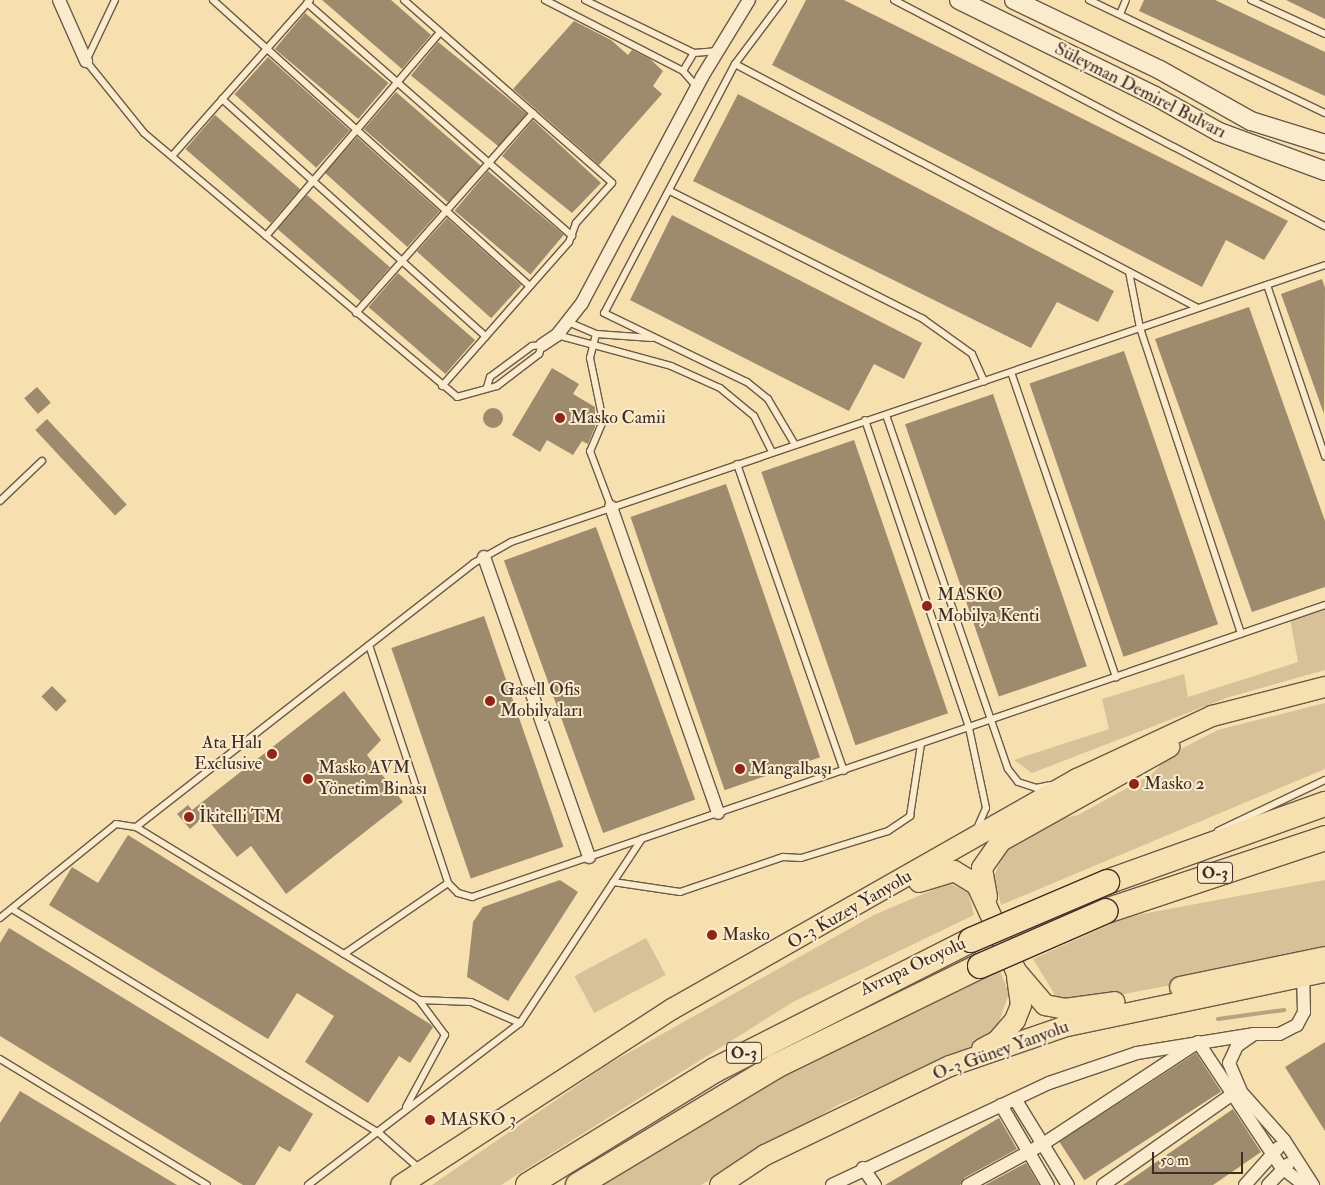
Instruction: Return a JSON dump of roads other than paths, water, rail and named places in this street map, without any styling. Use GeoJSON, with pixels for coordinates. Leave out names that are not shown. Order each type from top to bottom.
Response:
{"type":"FeatureCollection","features":[{"type":"Feature","properties":{"kind":"highway","name":"Avrupa Otoyolu"},"geometry":{"type":"LineString","coordinates":[[528,1185],[723,1065],[971,940],[1107,882],[1199,847],[1325,804]]}},
{"type":"Feature","properties":{"kind":"highway","name":"Avrupa Otoyolu"},"geometry":{"type":"LineString","coordinates":[[578,1185],[776,1066],[980,966],[1106,911],[1325,838]]}},
{"type":"Feature","properties":{"kind":"main road","name":"Süleyman Demirel Bulvarı"},"geometry":{"type":"LineString","coordinates":[[958,0],[1155,96],[1218,132],[1325,171]]}},
{"type":"Feature","properties":{"kind":"main road","name":"Süleyman Demirel Bulvarı"},"geometry":{"type":"LineString","coordinates":[[1014,0],[1160,70],[1251,122],[1325,144]]}},
{"type":"Feature","properties":{"kind":"main road","name":"O-3 Kuzey Yanyolu"},"geometry":{"type":"LineString","coordinates":[[401,1185],[421,1170],[672,1009],[857,907],[1078,779],[1212,716],[1325,687]]}},
{"type":"Feature","properties":{"kind":"main road"},"geometry":{"type":"LineString","coordinates":[[988,904],[982,868],[1001,841],[1192,736],[1325,698]]}},
{"type":"Feature","properties":{"kind":"main road"},"geometry":{"type":"LineString","coordinates":[[857,907],[940,872],[954,871],[968,876],[988,904]]}},
{"type":"Feature","properties":{"kind":"main road","name":"O-3 Güney Yanyolu"},"geometry":{"type":"LineString","coordinates":[[988,904],[1016,971],[1045,1005],[1065,1009],[1303,969]]}},
{"type":"Feature","properties":{"kind":"main road"},"geometry":{"type":"LineString","coordinates":[[1303,969],[1325,957]]}},
{"type":"Feature","properties":{"kind":"main road"},"geometry":{"type":"LineString","coordinates":[[1303,969],[1325,972]]}},
{"type":"Feature","properties":{"kind":"main road","name":"O-3 Güney Yanyolu"},"geometry":{"type":"LineString","coordinates":[[720,1185],[791,1142],[950,1066],[1063,1027],[1303,969]]}},
{"type":"Feature","properties":{"kind":"main road"},"geometry":{"type":"LineString","coordinates":[[950,1066],[996,1041],[1015,1020],[1021,1005],[1016,971]]}},
{"type":"Feature","properties":{"kind":"main road"},"geometry":{"type":"LineString","coordinates":[[395,1185],[421,1170]]}},
{"type":"Feature","properties":{"kind":"street"},"geometry":{"type":"LineString","coordinates":[[59,0],[86,61]]}},
{"type":"Feature","properties":{"kind":"street"},"geometry":{"type":"LineString","coordinates":[[542,345],[557,335],[568,322],[615,248],[697,87],[749,0]]}},
{"type":"Feature","properties":{"kind":"street"},"geometry":{"type":"LineString","coordinates":[[611,507],[718,813]]}},
{"type":"Feature","properties":{"kind":"street"},"geometry":{"type":"LineString","coordinates":[[484,557],[589,857]]}},
{"type":"Feature","properties":{"kind":"street"},"geometry":{"type":"LineString","coordinates":[[832,1185],[863,1168],[1001,1105],[1137,1053],[1254,1034],[1279,1034],[1297,1025],[1304,1012],[1303,969]]}},
{"type":"Feature","properties":{"kind":"street"},"geometry":{"type":"LineString","coordinates":[[1254,1034],[1237,1046],[1229,1063],[1237,1094],[1284,1140],[1313,1185]]}},
{"type":"Feature","properties":{"kind":"street"},"geometry":{"type":"LineString","coordinates":[[1198,1042],[1237,1094],[1272,1155],[1281,1167],[1304,1185]]}},
{"type":"Feature","properties":{"kind":"street"},"geometry":{"type":"LineString","coordinates":[[968,1185],[1043,1144],[1198,1042]]}},
{"type":"Feature","properties":{"kind":"street"},"geometry":{"type":"LineString","coordinates":[[1103,1185],[1237,1094]]}},
{"type":"Feature","properties":{"kind":"street"},"geometry":{"type":"LineString","coordinates":[[1015,1099],[1068,1185]]}},
{"type":"Feature","properties":{"kind":"street"},"geometry":{"type":"LineString","coordinates":[[1001,1105],[1048,1185]]}},
{"type":"Feature","properties":{"kind":"street"},"geometry":{"type":"LineString","coordinates":[[1245,1185],[1284,1140]]}},
{"type":"Feature","properties":{"kind":"street"},"geometry":{"type":"LineString","coordinates":[[1268,1185],[1281,1167],[1297,1159]]}},
{"type":"Feature","properties":{"kind":"street"},"geometry":{"type":"LineString","coordinates":[[863,1168],[875,1185]]}},
{"type":"Feature","properties":{"kind":"street"},"geometry":{"type":"LineString","coordinates":[[1237,1185],[1254,1173]]}},
{"type":"Feature","properties":{"kind":"lane"},"geometry":{"type":"LineString","coordinates":[[115,0],[86,61],[144,133],[457,397],[496,386],[539,354],[542,345],[532,346],[490,378],[487,387]]}},
{"type":"Feature","properties":{"kind":"lane"},"geometry":{"type":"LineString","coordinates":[[213,0],[530,286]]}},
{"type":"Feature","properties":{"kind":"lane"},"geometry":{"type":"LineString","coordinates":[[404,0],[612,183],[576,223],[572,236],[442,386]]}},
{"type":"Feature","properties":{"kind":"lane"},"geometry":{"type":"LineString","coordinates":[[545,0],[683,71],[697,87]]}},
{"type":"Feature","properties":{"kind":"lane"},"geometry":{"type":"LineString","coordinates":[[585,0],[694,54],[718,50]]}},
{"type":"Feature","properties":{"kind":"lane"},"geometry":{"type":"LineString","coordinates":[[783,0],[735,64],[670,192],[604,313],[747,382],[768,399],[794,443]]}},
{"type":"Feature","properties":{"kind":"lane"},"geometry":{"type":"LineString","coordinates":[[894,0],[1325,226]]}},
{"type":"Feature","properties":{"kind":"lane"},"geometry":{"type":"LineString","coordinates":[[1089,0],[1325,112]]}},
{"type":"Feature","properties":{"kind":"lane"},"geometry":{"type":"LineString","coordinates":[[1120,14],[1126,0]]}},
{"type":"Feature","properties":{"kind":"lane"},"geometry":{"type":"LineString","coordinates":[[1251,0],[1325,34]]}},
{"type":"Feature","properties":{"kind":"lane"},"geometry":{"type":"LineString","coordinates":[[172,156],[309,2],[572,236]]}},
{"type":"Feature","properties":{"kind":"lane"},"geometry":{"type":"LineString","coordinates":[[266,236],[440,32]]}},
{"type":"Feature","properties":{"kind":"lane"},"geometry":{"type":"LineString","coordinates":[[683,71],[694,54]]}},
{"type":"Feature","properties":{"kind":"lane"},"geometry":{"type":"LineString","coordinates":[[735,64],[1198,308]]}},
{"type":"Feature","properties":{"kind":"lane"},"geometry":{"type":"LineString","coordinates":[[222,99],[486,337]]}},
{"type":"Feature","properties":{"kind":"lane"},"geometry":{"type":"LineString","coordinates":[[356,313],[533,114]]}},
{"type":"Feature","properties":{"kind":"lane"},"geometry":{"type":"LineString","coordinates":[[670,192],[924,319],[972,354],[984,381]]}},
{"type":"Feature","properties":{"kind":"lane"},"geometry":{"type":"LineString","coordinates":[[136,827],[484,557],[510,542],[794,443],[886,414],[1325,265]]}},
{"type":"Feature","properties":{"kind":"lane"},"geometry":{"type":"LineString","coordinates":[[1129,272],[1140,328],[1242,634]]}},
{"type":"Feature","properties":{"kind":"lane"},"geometry":{"type":"LineString","coordinates":[[1267,284],[1325,456]]}},
{"type":"Feature","properties":{"kind":"lane"},"geometry":{"type":"LineString","coordinates":[[568,322],[596,334],[656,338]]}},
{"type":"Feature","properties":{"kind":"lane"},"geometry":{"type":"LineString","coordinates":[[596,334],[591,348],[603,416],[590,451],[611,507]]}},
{"type":"Feature","properties":{"kind":"lane"},"geometry":{"type":"LineString","coordinates":[[557,335],[591,348],[671,366],[720,388],[754,416],[772,452]]}},
{"type":"Feature","properties":{"kind":"lane"},"geometry":{"type":"LineString","coordinates":[[1011,372],[1116,677]]}},
{"type":"Feature","properties":{"kind":"lane"},"geometry":{"type":"LineString","coordinates":[[886,414],[987,720],[1008,769],[1018,782],[1036,788],[1078,779]]}},
{"type":"Feature","properties":{"kind":"lane"},"geometry":{"type":"LineString","coordinates":[[865,420],[968,728],[986,808],[972,839]]}},
{"type":"Feature","properties":{"kind":"lane"},"geometry":{"type":"LineString","coordinates":[[0,501],[42,461]]}},
{"type":"Feature","properties":{"kind":"lane"},"geometry":{"type":"LineString","coordinates":[[737,464],[844,770]]}},
{"type":"Feature","properties":{"kind":"lane"},"geometry":{"type":"LineString","coordinates":[[369,645],[448,883],[458,893],[472,896],[1325,605]]}},
{"type":"Feature","properties":{"kind":"lane"},"geometry":{"type":"LineString","coordinates":[[614,882],[680,892],[783,857],[802,858],[888,831],[910,816],[921,744]]}},
{"type":"Feature","properties":{"kind":"lane"},"geometry":{"type":"LineString","coordinates":[[1199,847],[1222,829],[1325,780]]}},
{"type":"Feature","properties":{"kind":"lane"},"geometry":{"type":"LineString","coordinates":[[0,918],[116,824],[136,827],[419,1000],[445,1035],[405,1110]]}},
{"type":"Feature","properties":{"kind":"lane"},"geometry":{"type":"LineString","coordinates":[[308,1185],[379,1133],[405,1110],[520,1023],[642,839]]}},
{"type":"Feature","properties":{"kind":"lane"},"geometry":{"type":"LineString","coordinates":[[344,954],[448,883]]}},
{"type":"Feature","properties":{"kind":"lane"},"geometry":{"type":"LineString","coordinates":[[12,909],[379,1133],[421,1170]]}},
{"type":"Feature","properties":{"kind":"lane"},"geometry":{"type":"LineString","coordinates":[[419,1000],[471,1002],[520,1023]]}},
{"type":"Feature","properties":{"kind":"lane"},"geometry":{"type":"LineString","coordinates":[[0,1059],[207,1185]]}},
{"type":"Feature","properties":{"kind":"waterway"},"geometry":{"type":"LineString","coordinates":[[1218,1019],[1284,1010]]}},
{"type":"Feature","properties":{"kind":"place","name":"Masko Camii"},"geometry":{"type":"Point","coordinates":[560,418]}},
{"type":"Feature","properties":{"kind":"place","name":"MASKO Mobilya Kenti"},"geometry":{"type":"Point","coordinates":[927,606]}},
{"type":"Feature","properties":{"kind":"place","name":"Gasell Ofis Mobilyaları"},"geometry":{"type":"Point","coordinates":[490,701]}},
{"type":"Feature","properties":{"kind":"place","name":"Ata Halı Exclusive"},"geometry":{"type":"Point","coordinates":[272,754]}},
{"type":"Feature","properties":{"kind":"place","name":"Mangalbaşı"},"geometry":{"type":"Point","coordinates":[740,769]}},
{"type":"Feature","properties":{"kind":"place","name":"Masko AVM Yönetim Binası"},"geometry":{"type":"Point","coordinates":[308,779]}},
{"type":"Feature","properties":{"kind":"place","name":"Masko 2"},"geometry":{"type":"Point","coordinates":[1134,784]}},
{"type":"Feature","properties":{"kind":"place","name":"İkitelli TM"},"geometry":{"type":"Point","coordinates":[189,817]}},
{"type":"Feature","properties":{"kind":"place","name":"Masko"},"geometry":{"type":"Point","coordinates":[712,935]}},
{"type":"Feature","properties":{"kind":"place","name":"MASKO 3"},"geometry":{"type":"Point","coordinates":[430,1120]}}]}
